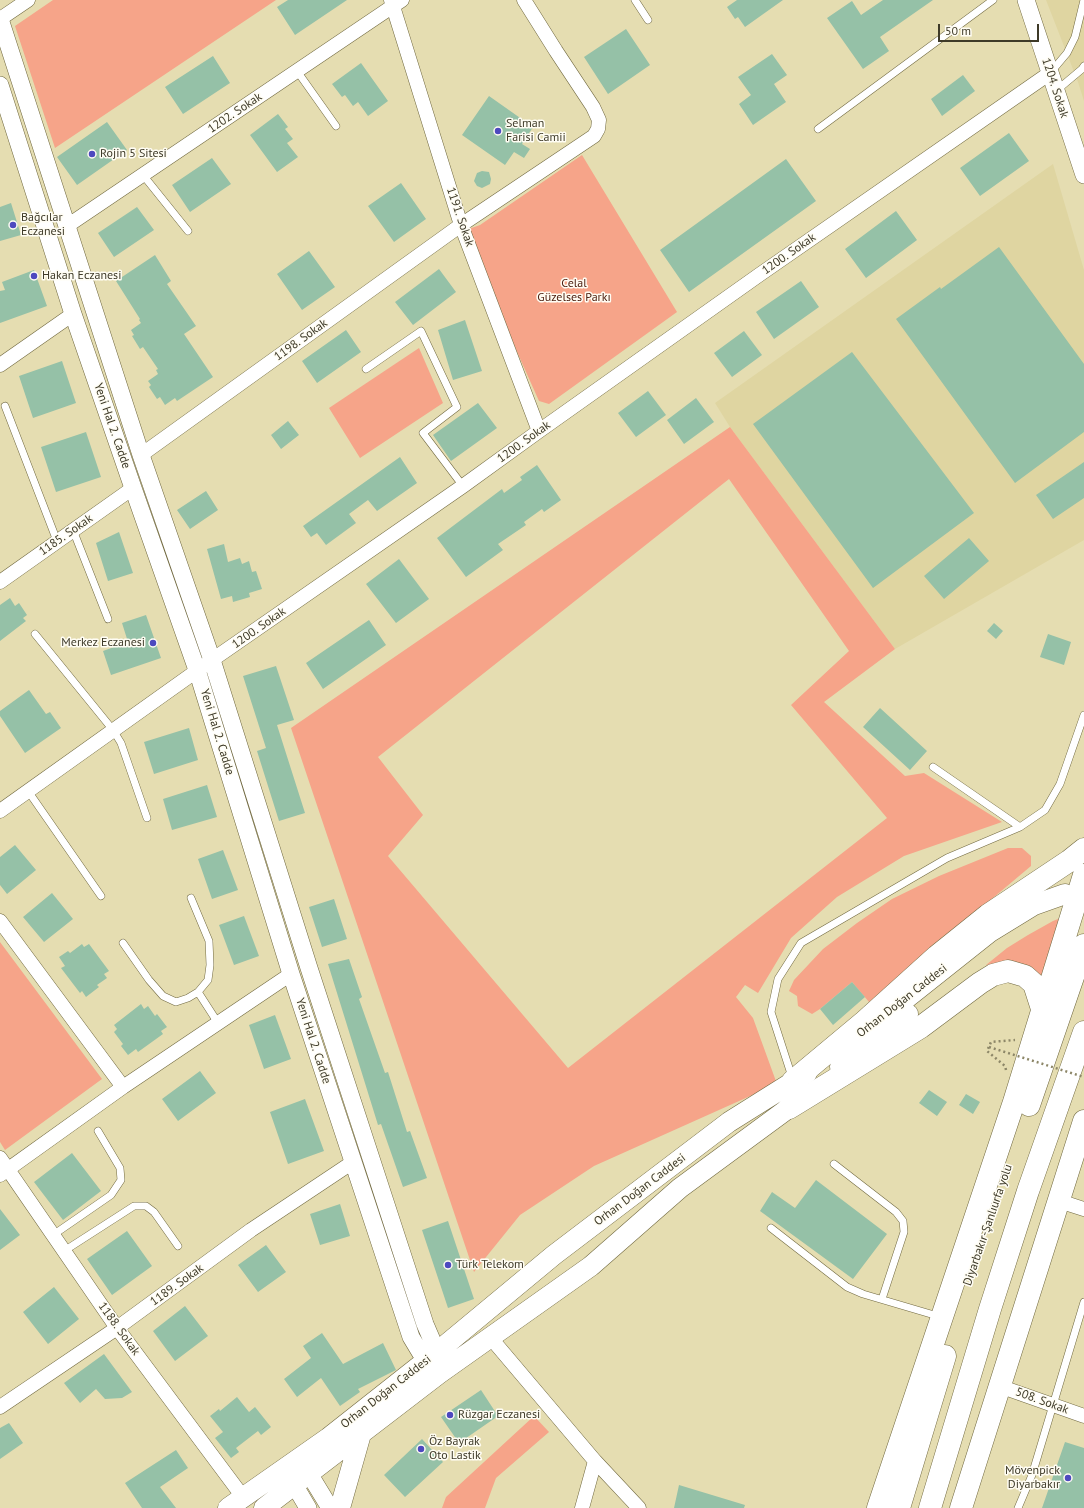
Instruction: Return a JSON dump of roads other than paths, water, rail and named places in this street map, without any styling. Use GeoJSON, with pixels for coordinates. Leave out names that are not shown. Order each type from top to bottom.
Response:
{"type":"FeatureCollection","features":[{"type":"Feature","properties":{"kind":"highway"},"geometry":{"type":"LineString","coordinates":[[793,1081],[865,1021],[937,956],[988,915],[1069,861],[1084,849]]}},
{"type":"Feature","properties":{"kind":"highway"},"geometry":{"type":"LineString","coordinates":[[878,1508],[943,1317],[1043,1012],[1084,875]]}},
{"type":"Feature","properties":{"kind":"highway","name":"Diyarbakır-Şanlıurfa yolu"},"geometry":{"type":"LineString","coordinates":[[899,1508],[968,1284],[1084,945]]}},
{"type":"Feature","properties":{"kind":"highway"},"geometry":{"type":"LineString","coordinates":[[790,1108],[921,1027],[993,975],[1008,971],[1025,976],[1034,984],[1043,1012]]}},
{"type":"Feature","properties":{"kind":"highway"},"geometry":{"type":"LineString","coordinates":[[930,1508],[990,1309],[1028,1191],[1084,1032]]}},
{"type":"Feature","properties":{"kind":"highway"},"geometry":{"type":"LineString","coordinates":[[964,1507],[999,1386],[1084,1121]]}},
{"type":"Feature","properties":{"kind":"main road","name":"Orhan Doğan Caddesi"},"geometry":{"type":"LineString","coordinates":[[236,1502],[297,1471],[361,1434],[438,1363],[554,1255],[729,1122],[818,1066],[884,1017],[990,932],[1034,905],[1062,902],[1025,918],[987,945],[907,1015],[790,1108],[680,1188],[591,1266],[490,1337],[438,1363],[328,1438],[297,1471],[272,1507]]}},
{"type":"Feature","properties":{"kind":"main road"},"geometry":{"type":"LineString","coordinates":[[340,1508],[361,1434]]}},
{"type":"Feature","properties":{"kind":"street"},"geometry":{"type":"LineString","coordinates":[[28,0],[0,19],[141,455],[212,660],[312,975],[438,1363]]}},
{"type":"Feature","properties":{"kind":"street","name":"1198. Sokak"},"geometry":{"type":"LineString","coordinates":[[141,455],[461,225],[594,136],[598,129],[599,120],[594,107],[556,52],[524,0]]}},
{"type":"Feature","properties":{"kind":"street","name":"1204. Sokak"},"geometry":{"type":"LineString","coordinates":[[1026,0],[1055,92],[1084,175]]}},
{"type":"Feature","properties":{"kind":"street","name":"1191. Sokak"},"geometry":{"type":"LineString","coordinates":[[396,2],[461,225],[539,431]]}},
{"type":"Feature","properties":{"kind":"street","name":"1202. Sokak"},"geometry":{"type":"LineString","coordinates":[[67,226],[297,71],[396,2]]}},
{"type":"Feature","properties":{"kind":"street","name":"1200. Sokak"},"geometry":{"type":"LineString","coordinates":[[0,811],[197,670],[463,486],[759,275],[1050,73]]}},
{"type":"Feature","properties":{"kind":"street","name":"Yeni Hal 2. Cadde"},"geometry":{"type":"LineString","coordinates":[[0,85],[73,314],[197,670],[291,974],[411,1337],[417,1349],[438,1363]]}},
{"type":"Feature","properties":{"kind":"street"},"geometry":{"type":"LineString","coordinates":[[0,365],[73,314]]}},
{"type":"Feature","properties":{"kind":"street","name":"1185. Sokak"},"geometry":{"type":"LineString","coordinates":[[0,582],[133,488]]}},
{"type":"Feature","properties":{"kind":"street"},"geometry":{"type":"LineString","coordinates":[[0,921],[123,1087]]}},
{"type":"Feature","properties":{"kind":"street"},"geometry":{"type":"LineString","coordinates":[[3,1168],[291,974]]}},
{"type":"Feature","properties":{"kind":"street","name":"1189. Sokak"},"geometry":{"type":"LineString","coordinates":[[0,1407],[117,1328],[251,1230],[353,1162]]}},
{"type":"Feature","properties":{"kind":"street","name":"1188. Sokak"},"geometry":{"type":"LineString","coordinates":[[3,1168],[53,1235],[236,1502]]}},
{"type":"Feature","properties":{"kind":"street"},"geometry":{"type":"LineString","coordinates":[[1059,1201],[1084,1209]]}},
{"type":"Feature","properties":{"kind":"street"},"geometry":{"type":"LineString","coordinates":[[490,1337],[596,1461],[639,1508]]}},
{"type":"Feature","properties":{"kind":"street","name":"508. Sokak"},"geometry":{"type":"LineString","coordinates":[[999,1386],[1084,1416]]}},
{"type":"Feature","properties":{"kind":"street"},"geometry":{"type":"LineString","coordinates":[[582,1508],[596,1461]]}},
{"type":"Feature","properties":{"kind":"street"},"geometry":{"type":"LineString","coordinates":[[297,1471],[308,1508]]}},
{"type":"Feature","properties":{"kind":"street"},"geometry":{"type":"LineString","coordinates":[[297,1471],[330,1508]]}},
{"type":"Feature","properties":{"kind":"lane"},"geometry":{"type":"LineString","coordinates":[[635,0],[648,20]]}},
{"type":"Feature","properties":{"kind":"lane"},"geometry":{"type":"LineString","coordinates":[[818,129],[993,0]]}},
{"type":"Feature","properties":{"kind":"lane"},"geometry":{"type":"LineString","coordinates":[[1050,73],[1067,53],[1076,37],[1084,0]]}},
{"type":"Feature","properties":{"kind":"lane"},"geometry":{"type":"LineString","coordinates":[[1055,92],[1084,66]]}},
{"type":"Feature","properties":{"kind":"lane"},"geometry":{"type":"LineString","coordinates":[[297,71],[336,126]]}},
{"type":"Feature","properties":{"kind":"lane"},"geometry":{"type":"LineString","coordinates":[[143,175],[188,231]]}},
{"type":"Feature","properties":{"kind":"lane"},"geometry":{"type":"LineString","coordinates":[[366,369],[422,332],[457,407],[423,434],[463,486]]}},
{"type":"Feature","properties":{"kind":"lane"},"geometry":{"type":"LineString","coordinates":[[5,406],[57,541]]}},
{"type":"Feature","properties":{"kind":"lane"},"geometry":{"type":"LineString","coordinates":[[73,530],[108,619]]}},
{"type":"Feature","properties":{"kind":"lane"},"geometry":{"type":"LineString","coordinates":[[35,634],[113,730],[121,743],[147,818]]}},
{"type":"Feature","properties":{"kind":"lane"},"geometry":{"type":"LineString","coordinates":[[793,1081],[771,1012],[778,979],[801,943],[947,858],[1020,827],[1046,810],[1060,784],[1084,715]]}},
{"type":"Feature","properties":{"kind":"lane"},"geometry":{"type":"LineString","coordinates":[[933,767],[1020,827]]}},
{"type":"Feature","properties":{"kind":"lane"},"geometry":{"type":"LineString","coordinates":[[28,791],[101,896]]}},
{"type":"Feature","properties":{"kind":"lane"},"geometry":{"type":"LineString","coordinates":[[123,943],[149,980],[163,996],[176,1002],[188,998],[198,992],[208,980],[210,965],[209,941],[191,898]]}},
{"type":"Feature","properties":{"kind":"lane"},"geometry":{"type":"LineString","coordinates":[[198,992],[218,1023]]}},
{"type":"Feature","properties":{"kind":"lane"},"geometry":{"type":"LineString","coordinates":[[53,1235],[111,1195],[121,1180],[120,1168],[98,1131]]}},
{"type":"Feature","properties":{"kind":"lane"},"geometry":{"type":"LineString","coordinates":[[834,1164],[896,1212],[903,1221],[904,1232],[882,1299]]}},
{"type":"Feature","properties":{"kind":"lane"},"geometry":{"type":"LineString","coordinates":[[64,1251],[134,1206],[146,1206],[154,1212],[178,1246]]}},
{"type":"Feature","properties":{"kind":"lane"},"geometry":{"type":"LineString","coordinates":[[771,1228],[846,1287],[863,1294],[943,1317]]}},
{"type":"Feature","properties":{"kind":"lane"},"geometry":{"type":"LineString","coordinates":[[1018,1508],[1032,1475],[1084,1302]]}},
{"type":"Feature","properties":{"kind":"place","name":"Selman Farisi Camii"},"geometry":{"type":"Point","coordinates":[498,131]}},
{"type":"Feature","properties":{"kind":"place","name":"Rojin 5 Sitesi"},"geometry":{"type":"Point","coordinates":[92,154]}},
{"type":"Feature","properties":{"kind":"place","name":"Bağcılar Eczanesi"},"geometry":{"type":"Point","coordinates":[13,225]}},
{"type":"Feature","properties":{"kind":"place","name":"Hakan Eczanesi"},"geometry":{"type":"Point","coordinates":[34,276]}},
{"type":"Feature","properties":{"kind":"place","name":"Merkez Eczanesi"},"geometry":{"type":"Point","coordinates":[153,643]}},
{"type":"Feature","properties":{"kind":"place","name":"Türk Telekom"},"geometry":{"type":"Point","coordinates":[448,1265]}},
{"type":"Feature","properties":{"kind":"place","name":"Rüzgar Eczanesi"},"geometry":{"type":"Point","coordinates":[450,1415]}},
{"type":"Feature","properties":{"kind":"place","name":"Öz Bayrak Oto Lastik"},"geometry":{"type":"Point","coordinates":[421,1449]}},
{"type":"Feature","properties":{"kind":"place","name":"Mövenpick Diyarbakır"},"geometry":{"type":"Point","coordinates":[1068,1478]}},
{"type":"Feature","properties":{"kind":"park label","name":"Celal Güzelses Parkı"},"geometry":{"type":"Point","coordinates":[574,291]}}]}
